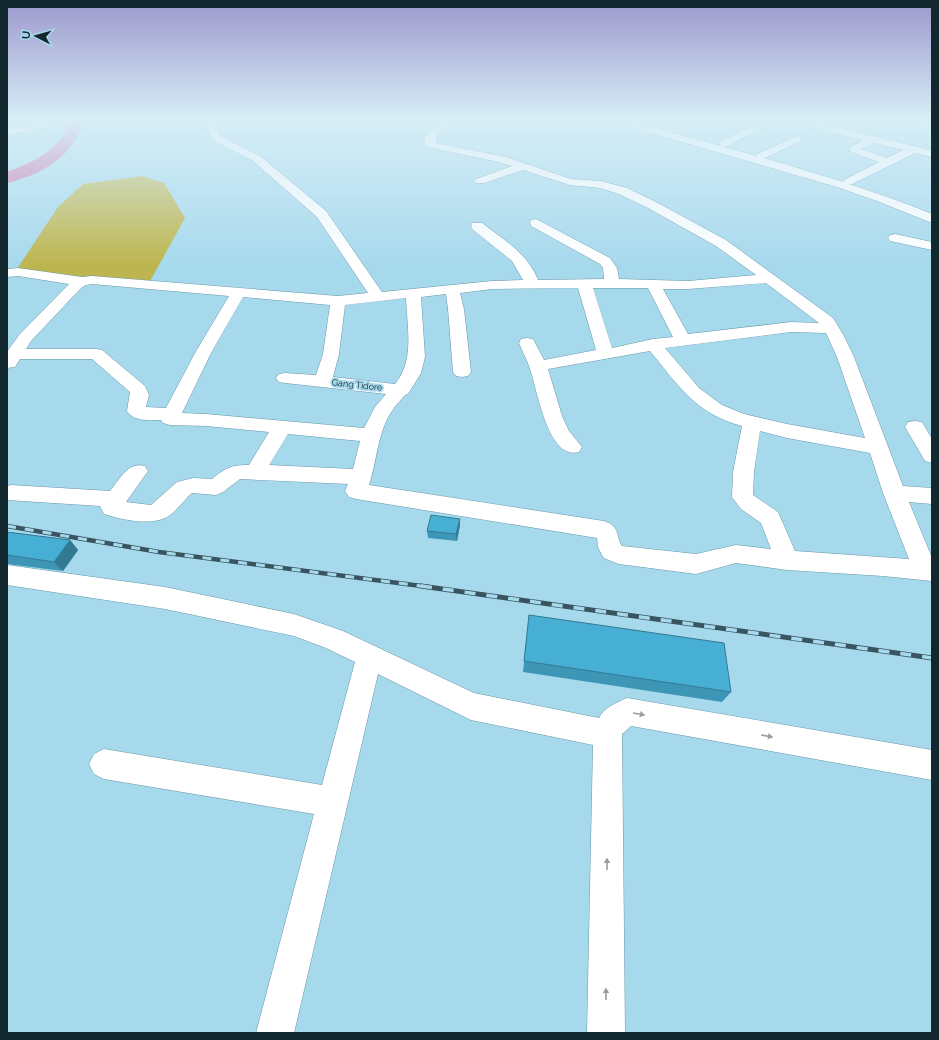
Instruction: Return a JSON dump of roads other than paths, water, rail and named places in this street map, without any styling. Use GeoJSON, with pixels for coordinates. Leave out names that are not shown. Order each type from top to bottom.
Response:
{"type":"FeatureCollection","features":[{"type":"Feature","properties":{"kind":"main road"},"geometry":{"type":"LineString","coordinates":[[267,168],[322,214],[378,297]]}},
{"type":"Feature","properties":{"kind":"main road"},"geometry":{"type":"LineString","coordinates":[[480,181],[519,168]]}},
{"type":"Feature","properties":{"kind":"main road"},"geometry":{"type":"LineString","coordinates":[[413,294],[417,357],[414,371],[402,390],[382,411],[372,435],[362,477],[356,490],[604,530],[607,533],[609,548],[613,553],[619,555],[696,564],[736,554],[787,560],[928,571],[894,493],[849,368],[832,328],[827,321],[721,243],[652,205],[623,191],[602,185],[570,182],[528,168]]}},
{"type":"Feature","properties":{"kind":"main road"},"geometry":{"type":"LineString","coordinates":[[786,168],[868,194],[932,219]]}},
{"type":"Feature","properties":{"kind":"main road"},"geometry":{"type":"LineString","coordinates":[[800,168],[887,194],[932,212]]}},
{"type":"Feature","properties":{"kind":"main road"},"geometry":{"type":"LineString","coordinates":[[848,182],[877,168]]}},
{"type":"Feature","properties":{"kind":"main road"},"geometry":{"type":"LineString","coordinates":[[536,223],[605,262],[610,268],[612,283]]}},
{"type":"Feature","properties":{"kind":"main road"},"geometry":{"type":"LineString","coordinates":[[478,226],[512,254],[528,273],[532,284]]}},
{"type":"Feature","properties":{"kind":"main road"},"geometry":{"type":"LineString","coordinates":[[895,238],[932,246]]}},
{"type":"Feature","properties":{"kind":"main road"},"geometry":{"type":"LineString","coordinates":[[7,273],[18,272],[82,281],[92,280],[338,301],[492,285],[612,283],[688,285],[768,278]]}},
{"type":"Feature","properties":{"kind":"main road"},"geometry":{"type":"LineString","coordinates":[[11,360],[25,338],[82,281]]}},
{"type":"Feature","properties":{"kind":"main road"},"geometry":{"type":"LineString","coordinates":[[584,283],[605,353]]}},
{"type":"Feature","properties":{"kind":"main road"},"geometry":{"type":"LineString","coordinates":[[654,285],[682,340]]}},
{"type":"Feature","properties":{"kind":"main road"},"geometry":{"type":"LineString","coordinates":[[452,289],[456,309],[462,372]]}},
{"type":"Feature","properties":{"kind":"main road"},"geometry":{"type":"LineString","coordinates":[[238,293],[203,353],[170,419],[206,420],[372,435]]}},
{"type":"Feature","properties":{"kind":"main road","name":"Gang Tidore"},"geometry":{"type":"LineString","coordinates":[[338,301],[331,354],[322,381],[402,390]]}},
{"type":"Feature","properties":{"kind":"main road"},"geometry":{"type":"LineString","coordinates":[[538,366],[653,344],[682,340],[791,327],[832,328]]}},
{"type":"Feature","properties":{"kind":"main road"},"geometry":{"type":"LineString","coordinates":[[527,343],[538,366],[560,434],[572,447]]}},
{"type":"Feature","properties":{"kind":"main road"},"geometry":{"type":"LineString","coordinates":[[653,344],[693,392],[715,409],[752,422],[787,431],[878,447]]}},
{"type":"Feature","properties":{"kind":"main road"},"geometry":{"type":"LineString","coordinates":[[11,360],[96,354],[140,390],[136,410],[138,413],[172,414]]}},
{"type":"Feature","properties":{"kind":"main road"},"geometry":{"type":"LineString","coordinates":[[285,378],[322,381]]}},
{"type":"Feature","properties":{"kind":"main road"},"geometry":{"type":"LineString","coordinates":[[752,422],[742,490],[747,501],[770,518],[787,560]]}},
{"type":"Feature","properties":{"kind":"main road"},"geometry":{"type":"LineString","coordinates":[[255,472],[282,427]]}},
{"type":"Feature","properties":{"kind":"main road"},"geometry":{"type":"LineString","coordinates":[[915,427],[932,456]]}},
{"type":"Feature","properties":{"kind":"main road"},"geometry":{"type":"LineString","coordinates":[[138,471],[115,500],[111,506],[112,508],[152,514],[158,513],[168,505],[183,488],[197,485],[216,487],[235,472],[362,477]]}},
{"type":"Feature","properties":{"kind":"main road"},"geometry":{"type":"LineString","coordinates":[[10,493],[90,497],[115,500]]}},
{"type":"Feature","properties":{"kind":"main road"},"geometry":{"type":"LineString","coordinates":[[894,493],[932,496]]}},
{"type":"Feature","properties":{"kind":"main road"},"geometry":{"type":"LineString","coordinates":[[7,575],[165,598],[289,624],[334,639],[472,706],[608,734]]}},
{"type":"Feature","properties":{"kind":"main road"},"geometry":{"type":"LineString","coordinates":[[276,1033],[369,657]]}},
{"type":"Feature","properties":{"kind":"main road"},"geometry":{"type":"LineString","coordinates":[[606,1033],[606,784],[608,734],[612,724],[627,712],[932,765]]}},
{"type":"Feature","properties":{"kind":"main road"},"geometry":{"type":"LineString","coordinates":[[104,764],[332,802]]}},
{"type":"Feature","properties":{"kind":"waterway"},"geometry":{"type":"LineString","coordinates":[[7,178],[33,168]]}},
{"type":"Feature","properties":{"kind":"railway"},"geometry":{"type":"LineString","coordinates":[[7,526],[159,552],[429,587]]}},
{"type":"Feature","properties":{"kind":"railway"},"geometry":{"type":"LineString","coordinates":[[421,586],[932,658]]}}]}
